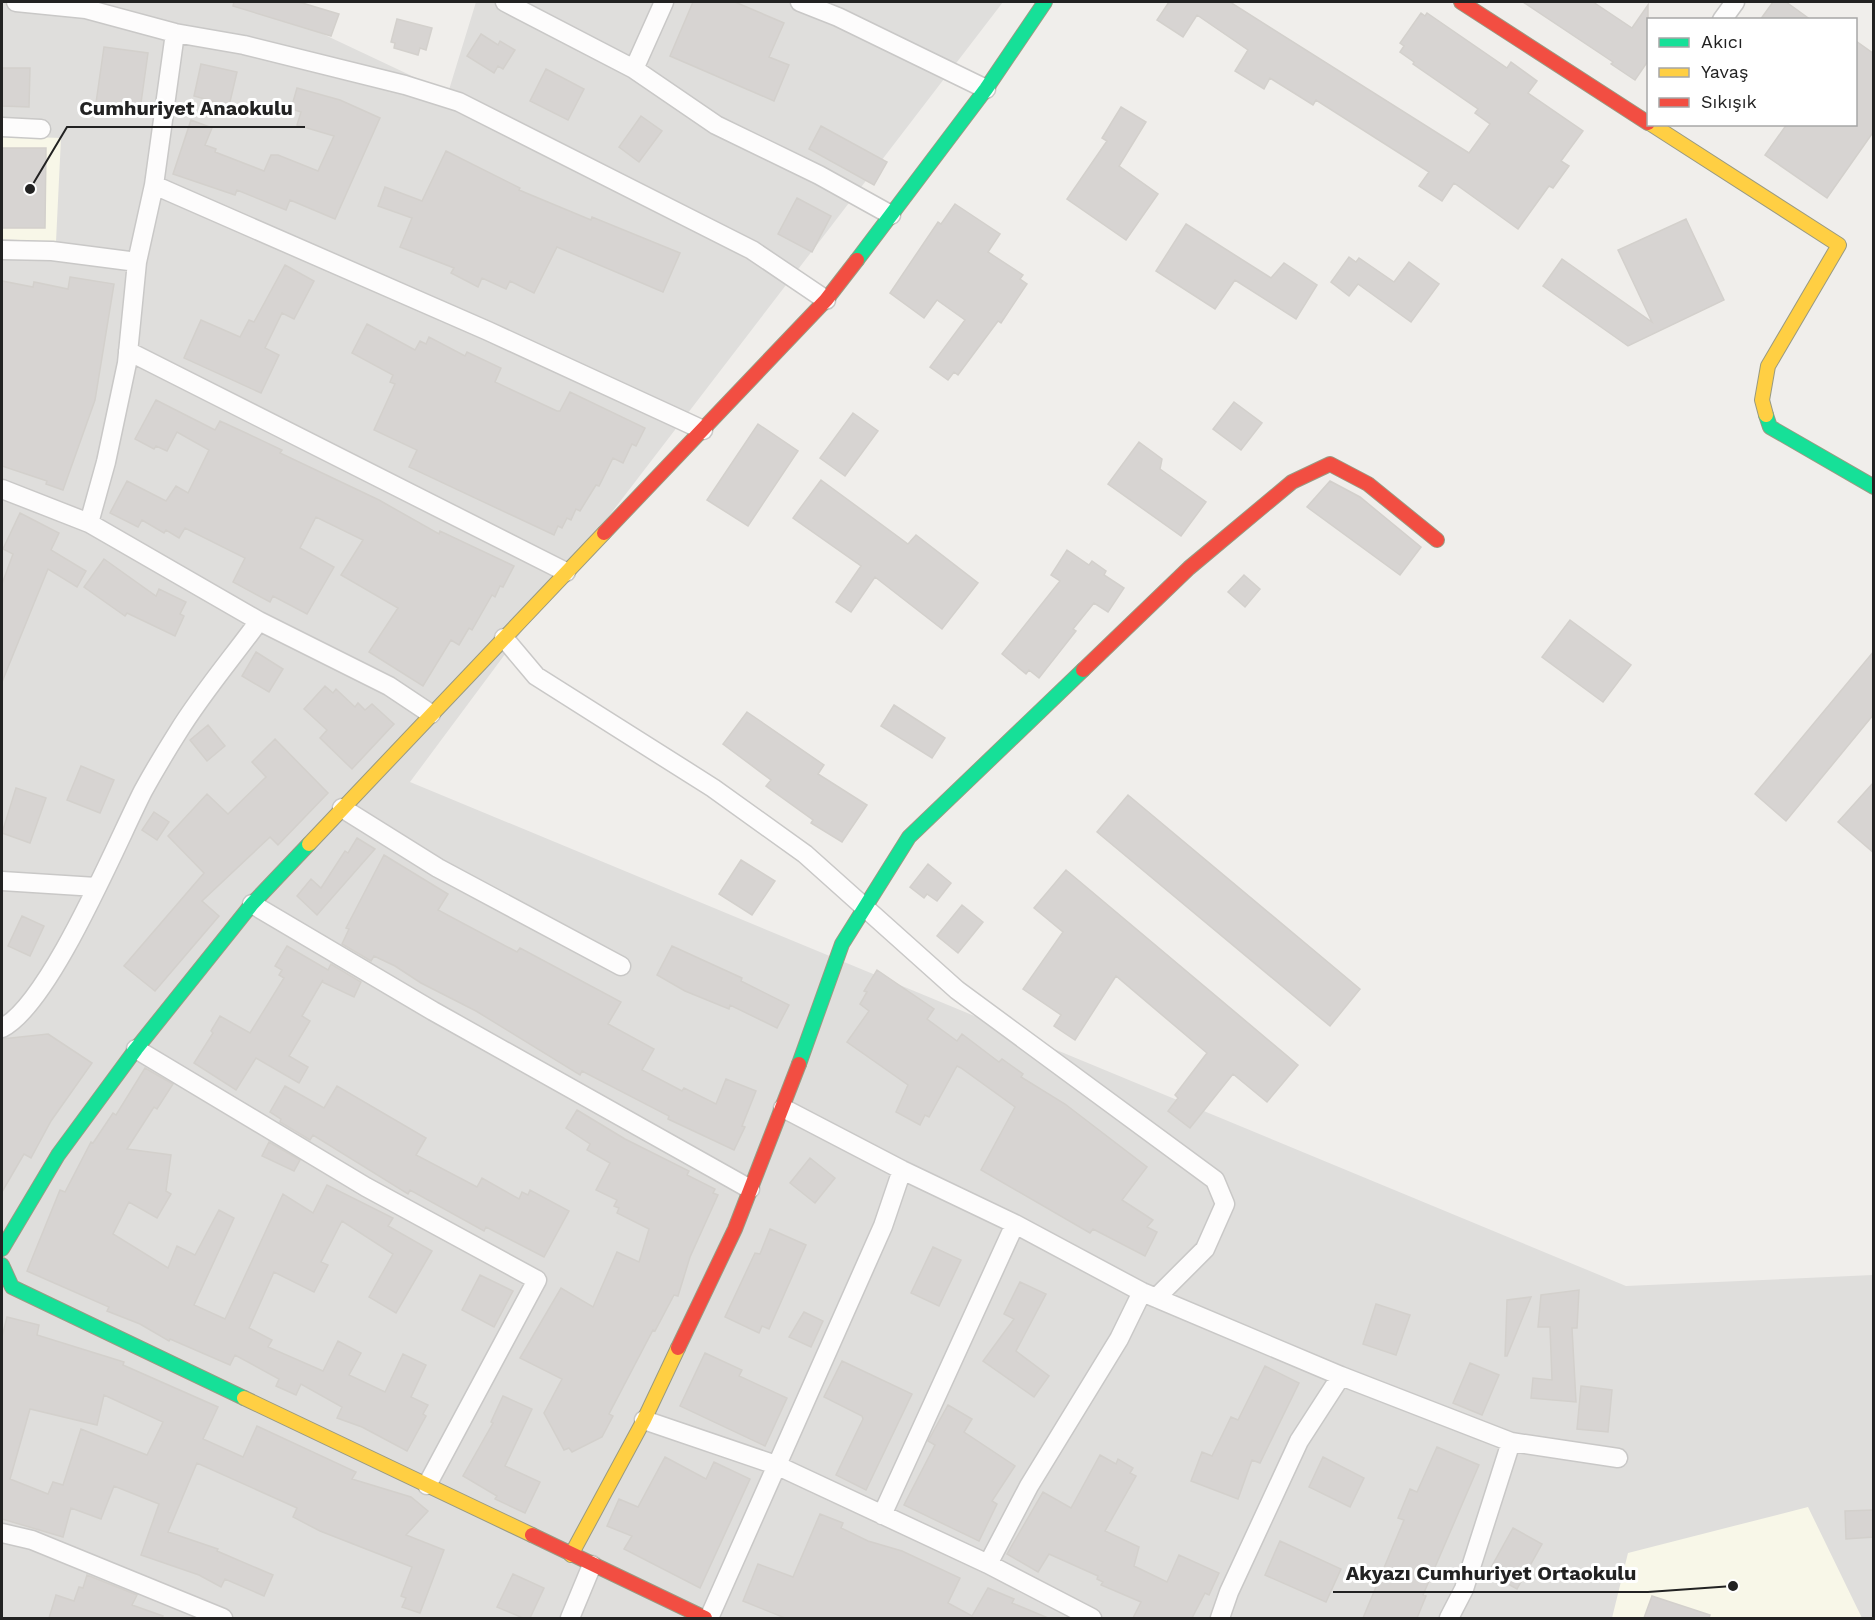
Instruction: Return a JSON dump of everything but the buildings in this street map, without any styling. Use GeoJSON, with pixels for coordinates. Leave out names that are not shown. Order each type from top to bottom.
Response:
{"type":"FeatureCollection","features":[{"type":"Feature","properties":{"kind":"street"},"geometry":{"type":"LineString","coordinates":[[16,2],[86,9],[175,33],[313,62],[405,85],[459,102],[752,250],[826,300]]}},
{"type":"Feature","properties":{"kind":"street"},"geometry":{"type":"LineString","coordinates":[[505,2],[634,69],[716,125],[819,175],[891,215]]}},
{"type":"Feature","properties":{"kind":"street"},"geometry":{"type":"LineString","coordinates":[[634,69],[664,2]]}},
{"type":"Feature","properties":{"kind":"street"},"geometry":{"type":"LineString","coordinates":[[800,2],[842,9],[986,88]]}},
{"type":"Feature","properties":{"kind":"street"},"geometry":{"type":"LineString","coordinates":[[2,1249],[58,1155],[136,1049],[252,904],[826,300],[986,88],[1045,2]]}},
{"type":"Feature","properties":{"kind":"street"},"geometry":{"type":"LineString","coordinates":[[1461,2],[1647,122]]}},
{"type":"Feature","properties":{"kind":"street"},"geometry":{"type":"LineString","coordinates":[[1723,18],[1735,2]]}},
{"type":"Feature","properties":{"kind":"street"},"geometry":{"type":"LineString","coordinates":[[88,523],[106,462],[128,351],[137,262],[154,185],[175,33]]}},
{"type":"Feature","properties":{"kind":"street"},"geometry":{"type":"LineString","coordinates":[[1654,126],[1839,245],[1768,366],[1762,400],[1770,427],[1818,458],[1874,487]]}},
{"type":"Feature","properties":{"kind":"street"},"geometry":{"type":"LineString","coordinates":[[2,127],[41,129]]}},
{"type":"Feature","properties":{"kind":"street"},"geometry":{"type":"LineString","coordinates":[[154,185],[488,331],[703,429]]}},
{"type":"Feature","properties":{"kind":"street"},"geometry":{"type":"LineString","coordinates":[[2,250],[52,251],[137,262]]}},
{"type":"Feature","properties":{"kind":"street"},"geometry":{"type":"LineString","coordinates":[[128,351],[566,572]]}},
{"type":"Feature","properties":{"kind":"street"},"geometry":{"type":"LineString","coordinates":[[571,1555],[644,1420],[735,1229],[783,1108],[842,944],[909,837],[1189,567],[1293,482],[1330,464],[1368,484],[1437,540]]}},
{"type":"Feature","properties":{"kind":"street"},"geometry":{"type":"LineString","coordinates":[[2,489],[88,523],[259,621],[389,686],[431,714]]}},
{"type":"Feature","properties":{"kind":"street"},"geometry":{"type":"LineString","coordinates":[[2,1028],[14,1022],[33,1001],[96,887],[144,789],[179,730],[259,621]]}},
{"type":"Feature","properties":{"kind":"street"},"geometry":{"type":"LineString","coordinates":[[504,638],[536,676],[713,788],[805,854],[957,990],[1215,1180],[1225,1204],[1205,1249],[1149,1295],[1119,1339],[1029,1486],[988,1564]]}},
{"type":"Feature","properties":{"kind":"street"},"geometry":{"type":"LineString","coordinates":[[342,808],[438,868],[621,966]]}},
{"type":"Feature","properties":{"kind":"street"},"geometry":{"type":"LineString","coordinates":[[2,881],[96,887]]}},
{"type":"Feature","properties":{"kind":"street"},"geometry":{"type":"LineString","coordinates":[[252,904],[433,1011],[750,1189]]}},
{"type":"Feature","properties":{"kind":"street"},"geometry":{"type":"LineString","coordinates":[[136,1049],[366,1187],[537,1280],[427,1485]]}},
{"type":"Feature","properties":{"kind":"street"},"geometry":{"type":"LineString","coordinates":[[783,1108],[902,1170],[1015,1224],[1149,1295],[1341,1376],[1511,1442],[1618,1458]]}},
{"type":"Feature","properties":{"kind":"street"},"geometry":{"type":"LineString","coordinates":[[2,1265],[12,1287],[707,1618],[883,1226],[902,1170]]}},
{"type":"Feature","properties":{"kind":"street"},"geometry":{"type":"LineString","coordinates":[[882,1515],[1015,1224]]}},
{"type":"Feature","properties":{"kind":"street"},"geometry":{"type":"LineString","coordinates":[[1220,1618],[1229,1592],[1299,1442],[1341,1376]]}},
{"type":"Feature","properties":{"kind":"street"},"geometry":{"type":"LineString","coordinates":[[644,1420],[776,1465],[988,1564],[1092,1618]]}},
{"type":"Feature","properties":{"kind":"street"},"geometry":{"type":"LineString","coordinates":[[1449,1618],[1464,1589],[1511,1442]]}},
{"type":"Feature","properties":{"kind":"street"},"geometry":{"type":"LineString","coordinates":[[2,1533],[32,1540],[223,1618]]}},
{"type":"Feature","properties":{"kind":"street"},"geometry":{"type":"LineString","coordinates":[[570,1618],[592,1565]]}},
{"type":"Feature","properties":{"kind":"shaded area"},"geometry":{"type":"Polygon","coordinates":[[[2,2],[255,2],[448,93],[476,2],[1003,2],[566,572],[410,782],[1626,1286],[1873,1275],[1873,1618],[2,1618],[2,2]]]}},
{"type":"Feature","properties":{"kind":"shaded area"},"geometry":{"type":"Polygon","coordinates":[[[2,136],[61,138],[56,242],[2,239],[2,136]]]}},
{"type":"Feature","properties":{"kind":"shaded area"},"geometry":{"type":"Polygon","coordinates":[[[1808,1507],[1862,1618],[1612,1618],[1628,1553],[1808,1507]]]}},
{"type":"Feature","properties":{"kind":"traffic: fast"},"geometry":{"type":"LineString","coordinates":[[857,260],[986,89],[1045,2]]}},
{"type":"Feature","properties":{"kind":"traffic: fast"},"geometry":{"type":"LineString","coordinates":[[1766,415],[1770,427],[1874,487]]}},
{"type":"Feature","properties":{"kind":"traffic: fast"},"geometry":{"type":"LineString","coordinates":[[799,1064],[842,944],[909,837],[1083,670]]}},
{"type":"Feature","properties":{"kind":"traffic: fast"},"geometry":{"type":"LineString","coordinates":[[2,1249],[58,1155],[136,1049],[252,904],[309,844]]}},
{"type":"Feature","properties":{"kind":"traffic: fast"},"geometry":{"type":"LineString","coordinates":[[2,1265],[12,1287],[244,1398]]}},
{"type":"Feature","properties":{"kind":"traffic: slow"},"geometry":{"type":"LineString","coordinates":[[1654,126],[1839,245],[1768,366],[1762,400],[1766,415]]}},
{"type":"Feature","properties":{"kind":"traffic: slow"},"geometry":{"type":"LineString","coordinates":[[309,844],[604,533]]}},
{"type":"Feature","properties":{"kind":"traffic: slow"},"geometry":{"type":"LineString","coordinates":[[571,1555],[644,1420],[678,1348]]}},
{"type":"Feature","properties":{"kind":"traffic: slow"},"geometry":{"type":"LineString","coordinates":[[244,1398],[532,1535]]}},
{"type":"Feature","properties":{"kind":"traffic: jam"},"geometry":{"type":"LineString","coordinates":[[1461,2],[1647,122]]}},
{"type":"Feature","properties":{"kind":"traffic: jam"},"geometry":{"type":"LineString","coordinates":[[604,533],[826,300],[857,260]]}},
{"type":"Feature","properties":{"kind":"traffic: jam"},"geometry":{"type":"LineString","coordinates":[[1083,670],[1189,568],[1292,482],[1330,464],[1368,484],[1437,540]]}},
{"type":"Feature","properties":{"kind":"traffic: jam"},"geometry":{"type":"LineString","coordinates":[[678,1348],[735,1229],[799,1064]]}},
{"type":"Feature","properties":{"kind":"traffic: jam"},"geometry":{"type":"LineString","coordinates":[[532,1535],[705,1618]]}},
{"type":"Feature","properties":{"kind":"place","name":"Cumhuriyet Anaokulu"},"geometry":{"type":"Point","coordinates":[30,189]}},
{"type":"Feature","properties":{"kind":"place","name":"Akyazı Cumhuriyet Ortaokulu"},"geometry":{"type":"Point","coordinates":[1733,1586]}}]}
